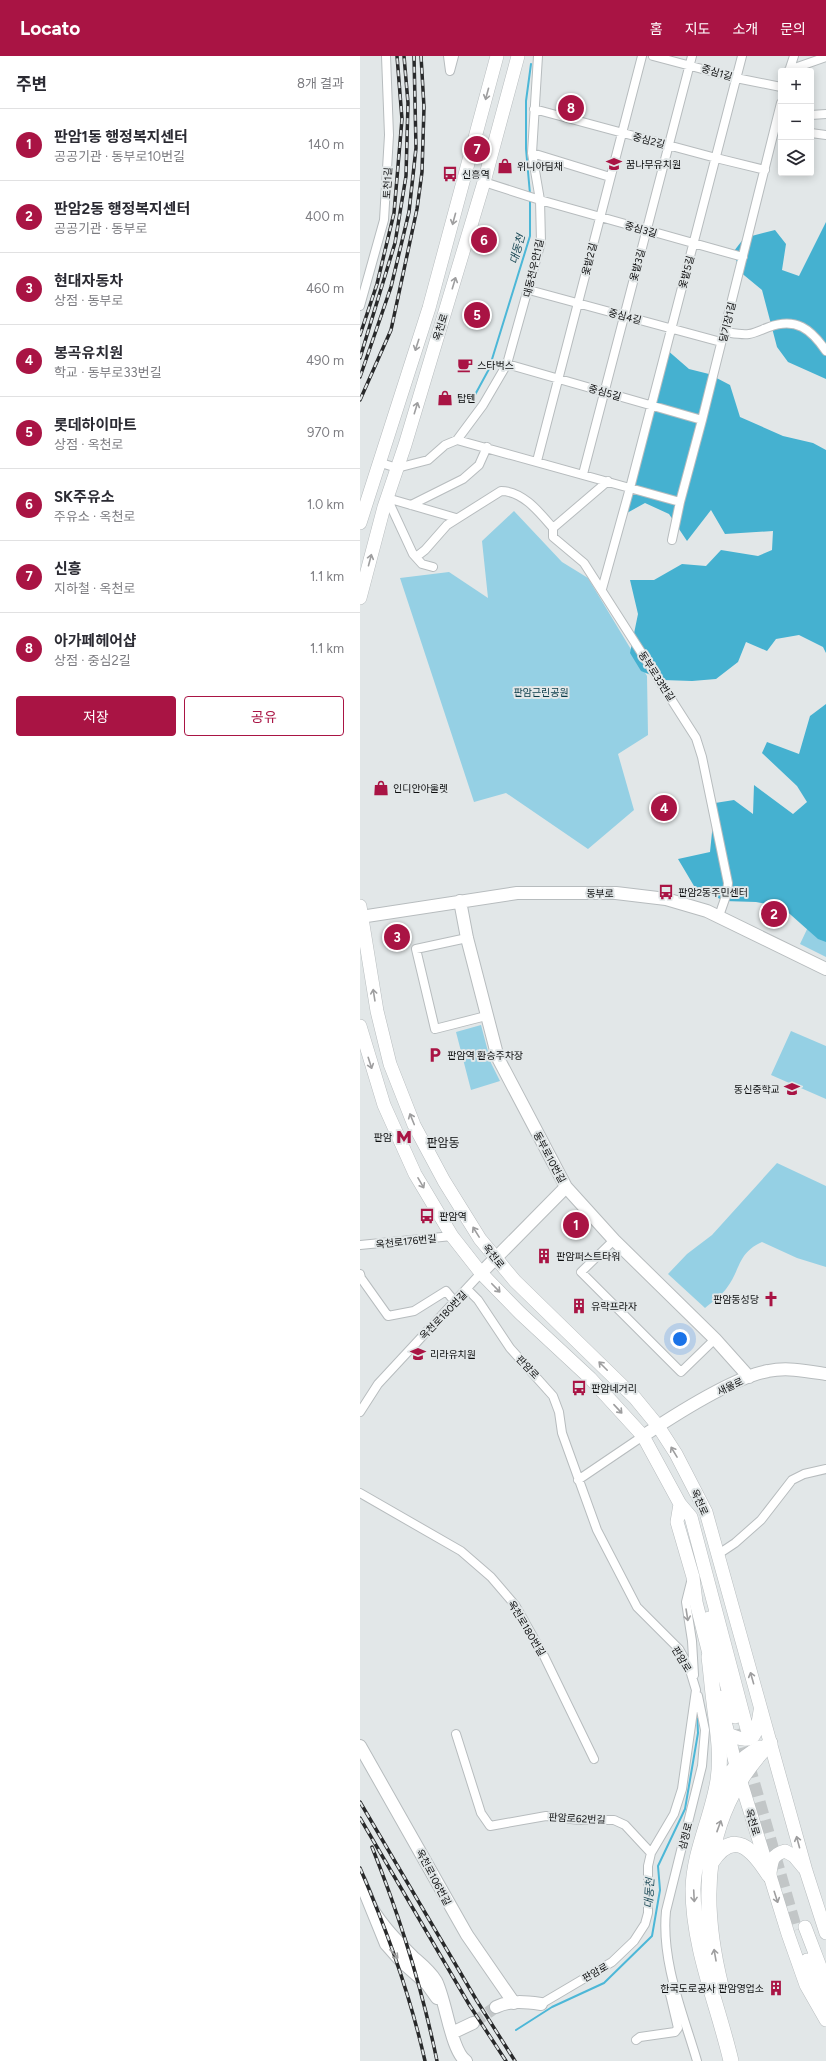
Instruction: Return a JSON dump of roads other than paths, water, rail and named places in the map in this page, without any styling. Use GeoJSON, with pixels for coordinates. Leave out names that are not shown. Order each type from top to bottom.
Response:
{"type":"FeatureCollection","features":[{"type":"Feature","properties":{"kind":"highway"},"geometry":{"type":"LineString","coordinates":[[710,1657],[719,1732],[720,1758],[715,1795],[704,1827],[694,1871],[694,1905],[698,1939],[731,2061]]}},
{"type":"Feature","properties":{"kind":"highway"},"geometry":{"type":"LineString","coordinates":[[704,1827],[727,1778],[738,1773],[770,1743]]}},
{"type":"Feature","properties":{"kind":"highway"},"geometry":{"type":"LineString","coordinates":[[738,1773],[719,1826],[712,1851],[709,1892],[711,1934],[720,1984],[739,2061]]}},
{"type":"Feature","properties":{"kind":"highway"},"geometry":{"type":"LineString","coordinates":[[710,1864],[720,1851],[728,1846],[741,1845],[755,1854],[769,1875]]}},
{"type":"Feature","properties":{"kind":"main road","name":"옥천로"},"geometry":{"type":"LineString","coordinates":[[360,521],[435,288],[497,56]]}},
{"type":"Feature","properties":{"kind":"main road","name":"옥천로"},"geometry":{"type":"LineString","coordinates":[[360,598],[387,498],[484,182],[518,56]]}},
{"type":"Feature","properties":{"kind":"main road","name":"옥천로"},"geometry":{"type":"LineString","coordinates":[[361,913],[377,1010],[390,1064],[414,1125],[444,1181],[480,1239],[515,1282],[635,1398],[658,1426],[676,1454],[706,1512],[806,1871],[826,1933]]}},
{"type":"Feature","properties":{"kind":"main road","name":"옥천로"},"geometry":{"type":"LineString","coordinates":[[360,1026],[384,1105],[415,1174],[452,1236],[482,1273],[520,1313],[590,1378],[643,1436],[680,1504],[677,1522],[693,1577],[696,1602],[710,1657],[738,1731],[738,1773],[769,1875],[806,1986],[826,2020]]}},
{"type":"Feature","properties":{"kind":"main road"},"geometry":{"type":"LineString","coordinates":[[680,1504],[738,1731],[742,1740],[751,1738],[755,1734],[758,1727],[760,1705]]}},
{"type":"Feature","properties":{"kind":"main road"},"geometry":{"type":"LineString","coordinates":[[769,1875],[773,1856],[776,1853],[785,1851],[794,1856],[806,1871]]}},
{"type":"Feature","properties":{"kind":"main road"},"geometry":{"type":"LineString","coordinates":[[826,1982],[800,1929],[814,1979],[826,2004]]}},
{"type":"Feature","properties":{"kind":"street","name":"토천1길"},"geometry":{"type":"LineString","coordinates":[[360,306],[384,220],[389,135],[386,56]]}},
{"type":"Feature","properties":{"kind":"street"},"geometry":{"type":"LineString","coordinates":[[448,56],[450,71],[454,56]]}},
{"type":"Feature","properties":{"kind":"street","name":"대동천우안1길"},"geometry":{"type":"LineString","coordinates":[[457,440],[483,405],[507,364],[529,290],[541,242],[540,200],[532,153],[538,56]]}},
{"type":"Feature","properties":{"kind":"street","name":"옻밭2길"},"geometry":{"type":"LineString","coordinates":[[537,461],[642,56]]}},
{"type":"Feature","properties":{"kind":"street","name":"중심1길"},"geometry":{"type":"LineString","coordinates":[[653,56],[691,60],[736,78],[778,86]]}},
{"type":"Feature","properties":{"kind":"street","name":"옻밭5길"},"geometry":{"type":"LineString","coordinates":[[602,589],[630,488],[742,56]]}},
{"type":"Feature","properties":{"kind":"street"},"geometry":{"type":"LineString","coordinates":[[790,68],[794,56]]}},
{"type":"Feature","properties":{"kind":"street"},"geometry":{"type":"LineString","coordinates":[[798,68],[826,58]]}},
{"type":"Feature","properties":{"kind":"street","name":"옻밭3길"},"geometry":{"type":"LineString","coordinates":[[583,474],[691,60]]}},
{"type":"Feature","properties":{"kind":"street","name":"중심2길"},"geometry":{"type":"LineString","coordinates":[[534,109],[668,146],[764,170]]}},
{"type":"Feature","properties":{"kind":"street"},"geometry":{"type":"LineString","coordinates":[[814,115],[826,114]]}},
{"type":"Feature","properties":{"kind":"street","name":"달기장1길"},"geometry":{"type":"LineString","coordinates":[[672,540],[680,502],[722,342],[764,170],[778,126]]}},
{"type":"Feature","properties":{"kind":"street"},"geometry":{"type":"LineString","coordinates":[[814,133],[826,135]]}},
{"type":"Feature","properties":{"kind":"street"},"geometry":{"type":"LineString","coordinates":[[532,153],[610,178]]}},
{"type":"Feature","properties":{"kind":"street","name":"중심3길"},"geometry":{"type":"LineString","coordinates":[[484,182],[540,200],[743,257]]}},
{"type":"Feature","properties":{"kind":"street","name":"중심4길"},"geometry":{"type":"LineString","coordinates":[[529,290],[722,342]]}},
{"type":"Feature","properties":{"kind":"street"},"geometry":{"type":"LineString","coordinates":[[724,332],[748,334],[781,323],[796,325],[805,328],[814,335],[826,351]]}},
{"type":"Feature","properties":{"kind":"street","name":"중심5길"},"geometry":{"type":"LineString","coordinates":[[507,364],[702,420]]}},
{"type":"Feature","properties":{"kind":"street"},"geometry":{"type":"LineString","coordinates":[[378,462],[397,468],[428,460],[445,445],[457,440],[487,447],[680,502]]}},
{"type":"Feature","properties":{"kind":"street"},"geometry":{"type":"LineString","coordinates":[[411,505],[463,479],[479,464],[487,447]]}},
{"type":"Feature","properties":{"kind":"street"},"geometry":{"type":"LineString","coordinates":[[416,557],[425,550],[439,532],[456,518],[501,491],[508,491],[516,494],[529,503],[553,528],[608,481]]}},
{"type":"Feature","properties":{"kind":"street"},"geometry":{"type":"LineString","coordinates":[[387,498],[456,518]]}},
{"type":"Feature","properties":{"kind":"street"},"geometry":{"type":"LineString","coordinates":[[387,498],[413,554],[422,564],[433,567]]}},
{"type":"Feature","properties":{"kind":"street","name":"동부로33번길"},"geometry":{"type":"LineString","coordinates":[[553,528],[553,537],[584,563],[602,589],[696,738],[702,757],[728,883],[727,893],[719,916]]}},
{"type":"Feature","properties":{"kind":"street","name":"동부로"},"geometry":{"type":"LineString","coordinates":[[361,913],[517,893],[616,893],[666,899],[719,916],[826,969]]}},
{"type":"Feature","properties":{"kind":"street","name":"동부로10번길"},"geometry":{"type":"LineString","coordinates":[[460,901],[467,938],[498,1058],[566,1187],[614,1240],[715,1339],[749,1377]]}},
{"type":"Feature","properties":{"kind":"street"},"geometry":{"type":"LineString","coordinates":[[467,938],[416,949],[436,1029],[486,1016]]}},
{"type":"Feature","properties":{"kind":"street"},"geometry":{"type":"LineString","coordinates":[[482,1273],[566,1187]]}},
{"type":"Feature","properties":{"kind":"street","name":"옥천로176번길"},"geometry":{"type":"LineString","coordinates":[[360,1245],[452,1236]]}},
{"type":"Feature","properties":{"kind":"street"},"geometry":{"type":"LineString","coordinates":[[614,1240],[582,1272],[681,1372],[715,1339]]}},
{"type":"Feature","properties":{"kind":"street","name":"옥천로180번길"},"geometry":{"type":"LineString","coordinates":[[360,1412],[378,1384],[468,1290],[482,1273]]}},
{"type":"Feature","properties":{"kind":"street"},"geometry":{"type":"LineString","coordinates":[[360,1274],[361,1278],[388,1316],[414,1311],[446,1291],[455,1302]]}},
{"type":"Feature","properties":{"kind":"street","name":"판암로"},"geometry":{"type":"LineString","coordinates":[[468,1290],[478,1300],[510,1348],[553,1396],[559,1412],[562,1433],[597,1530],[637,1607],[678,1649],[689,1667],[695,1687],[682,1789],[674,1814],[651,1853],[648,1866],[648,1913],[645,1924],[634,1941],[612,1962],[541,2004]]}},
{"type":"Feature","properties":{"kind":"street","name":"새울로"},"geometry":{"type":"LineString","coordinates":[[643,1436],[712,1395],[749,1377],[767,1371],[784,1369],[826,1374]]}},
{"type":"Feature","properties":{"kind":"street"},"geometry":{"type":"LineString","coordinates":[[578,1480],[643,1436]]}},
{"type":"Feature","properties":{"kind":"street"},"geometry":{"type":"LineString","coordinates":[[717,1555],[735,1543],[761,1520],[792,1480],[804,1474],[826,1470]]}},
{"type":"Feature","properties":{"kind":"street","name":"옥천로180번길"},"geometry":{"type":"LineString","coordinates":[[360,1493],[460,1551],[491,1577],[515,1605],[544,1656],[594,1759]]}},
{"type":"Feature","properties":{"kind":"street","name":"삼정로"},"geometry":{"type":"LineString","coordinates":[[693,1577],[686,1602],[692,1641],[695,1687],[705,1730],[702,1766],[666,1911],[664,1931],[673,1981],[697,2061]]}},
{"type":"Feature","properties":{"kind":"street","name":"판암로62번길"},"geometry":{"type":"LineString","coordinates":[[456,1734],[481,1813],[490,1826],[546,1816],[579,1820],[614,1820],[625,1825],[651,1853]]}},
{"type":"Feature","properties":{"kind":"street","name":"옥천로106번길"},"geometry":{"type":"LineString","coordinates":[[360,1746],[467,1935],[514,2003]]}},
{"type":"Feature","properties":{"kind":"street"},"geometry":{"type":"LineString","coordinates":[[360,1880],[386,1944],[402,1962],[427,1984],[445,2008],[456,2048],[462,2058],[466,2061]]}},
{"type":"Feature","properties":{"kind":"street","name":"삼정로"},"geometry":{"type":"LineString","coordinates":[[636,2040],[640,2037],[675,2032],[678,2028],[670,1994],[673,1981]]}},
{"type":"Feature","properties":{"kind":"street"},"geometry":{"type":"LineString","coordinates":[[496,2007],[527,2002],[541,2004]]}},
{"type":"Feature","properties":{"kind":"street"},"geometry":{"type":"LineString","coordinates":[[452,2033],[473,2023]]}},
{"type":"Feature","properties":{"kind":"waterway","name":"대동천"},"geometry":{"type":"LineString","coordinates":[[530,194],[526,149],[526,101],[531,64]]}},
{"type":"Feature","properties":{"kind":"waterway","name":"대동천"},"geometry":{"type":"LineString","coordinates":[[470,404],[489,369],[530,236],[530,199]]}},
{"type":"Feature","properties":{"kind":"waterway","name":"대동천"},"geometry":{"type":"LineString","coordinates":[[516,2030],[552,2007],[604,1983],[652,1936],[660,1890],[658,1866],[685,1809],[698,1733],[697,1711]]}},
{"type":"Feature","properties":{"kind":"tunnel"},"geometry":{"type":"LineString","coordinates":[[738,1729],[796,1930]]}},
{"type":"Feature","properties":{"kind":"tunnel"},"geometry":{"type":"LineString","coordinates":[[473,2023],[496,2007]]}},
{"type":"Feature","properties":{"kind":"railway"},"geometry":{"type":"LineString","coordinates":[[360,335],[377,284],[394,213],[402,119],[397,56]]}},
{"type":"Feature","properties":{"kind":"railway"},"geometry":{"type":"LineString","coordinates":[[360,358],[395,243],[406,176],[408,103],[404,56]]}},
{"type":"Feature","properties":{"kind":"railway"},"geometry":{"type":"LineString","coordinates":[[360,377],[391,287],[409,212],[416,148],[414,56]]}},
{"type":"Feature","properties":{"kind":"railway"},"geometry":{"type":"LineString","coordinates":[[360,400],[391,330],[417,209],[422,172],[424,107],[421,56]]}},
{"type":"Feature","properties":{"kind":"railway"},"geometry":{"type":"LineString","coordinates":[[360,1802],[477,2001],[515,2061]]}},
{"type":"Feature","properties":{"kind":"railway"},"geometry":{"type":"LineString","coordinates":[[360,1818],[470,2006],[506,2061]]}},
{"type":"Feature","properties":{"kind":"railway"},"geometry":{"type":"LineString","coordinates":[[372,1847],[401,1926],[417,1980],[437,2061]]}},
{"type":"Feature","properties":{"kind":"railway"},"geometry":{"type":"LineString","coordinates":[[360,1868],[397,1963],[425,2061]]}},
{"type":"Feature","properties":{"kind":"place","name":"아가페헤어샵"},"geometry":{"type":"Point","coordinates":[571,108]}},
{"type":"Feature","properties":{"kind":"place","name":"신흥"},"geometry":{"type":"Point","coordinates":[477,149]}},
{"type":"Feature","properties":{"kind":"place","name":"꿈나무유치원"},"geometry":{"type":"Point","coordinates":[614,164]}},
{"type":"Feature","properties":{"kind":"place","name":"위니아딤채"},"geometry":{"type":"Point","coordinates":[505,166]}},
{"type":"Feature","properties":{"kind":"place","name":"신흥역"},"geometry":{"type":"Point","coordinates":[450,174]}},
{"type":"Feature","properties":{"kind":"place","name":"SK주유소"},"geometry":{"type":"Point","coordinates":[484,240]}},
{"type":"Feature","properties":{"kind":"place","name":"롯데하이마트"},"geometry":{"type":"Point","coordinates":[477,315]}},
{"type":"Feature","properties":{"kind":"place","name":"스타벅스"},"geometry":{"type":"Point","coordinates":[465,365]}},
{"type":"Feature","properties":{"kind":"place","name":"탑텐"},"geometry":{"type":"Point","coordinates":[445,398]}},
{"type":"Feature","properties":{"kind":"place","name":"인디안아울렛"},"geometry":{"type":"Point","coordinates":[381,788]}},
{"type":"Feature","properties":{"kind":"place","name":"봉곡유치원"},"geometry":{"type":"Point","coordinates":[664,808]}},
{"type":"Feature","properties":{"kind":"place","name":"판암2동주민센터"},"geometry":{"type":"Point","coordinates":[666,892]}},
{"type":"Feature","properties":{"kind":"place","name":"판암2동 행정복지센터"},"geometry":{"type":"Point","coordinates":[774,914]}},
{"type":"Feature","properties":{"kind":"place","name":"현대자동차"},"geometry":{"type":"Point","coordinates":[397,937]}},
{"type":"Feature","properties":{"kind":"place","name":"판암역 환승주차장"},"geometry":{"type":"Point","coordinates":[435,1055]}},
{"type":"Feature","properties":{"kind":"place","name":"동신중학교"},"geometry":{"type":"Point","coordinates":[792,1089]}},
{"type":"Feature","properties":{"kind":"place","name":"판암"},"geometry":{"type":"Point","coordinates":[404,1137]}},
{"type":"Feature","properties":{"kind":"place","name":"판암역"},"geometry":{"type":"Point","coordinates":[427,1216]}},
{"type":"Feature","properties":{"kind":"place","name":"판암1동 행정복지센터"},"geometry":{"type":"Point","coordinates":[576,1225]}},
{"type":"Feature","properties":{"kind":"place","name":"판암퍼스트타워"},"geometry":{"type":"Point","coordinates":[544,1256]}},
{"type":"Feature","properties":{"kind":"place","name":"판암동성당"},"geometry":{"type":"Point","coordinates":[771,1299]}},
{"type":"Feature","properties":{"kind":"place","name":"유락프라자"},"geometry":{"type":"Point","coordinates":[579,1306]}},
{"type":"Feature","properties":{"kind":"place","name":"리라유치원"},"geometry":{"type":"Point","coordinates":[418,1354]}},
{"type":"Feature","properties":{"kind":"place","name":"판암네거리"},"geometry":{"type":"Point","coordinates":[579,1388]}},
{"type":"Feature","properties":{"kind":"place","name":"한국도로공사 판암영업소"},"geometry":{"type":"Point","coordinates":[776,1988]}},
{"type":"Feature","properties":{"kind":"district","name":"판암동"},"geometry":{"type":"Point","coordinates":[443,1143]}},
{"type":"Feature","properties":{"kind":"park label","name":"판암근린공원"},"geometry":{"type":"Point","coordinates":[541,692]}}]}
